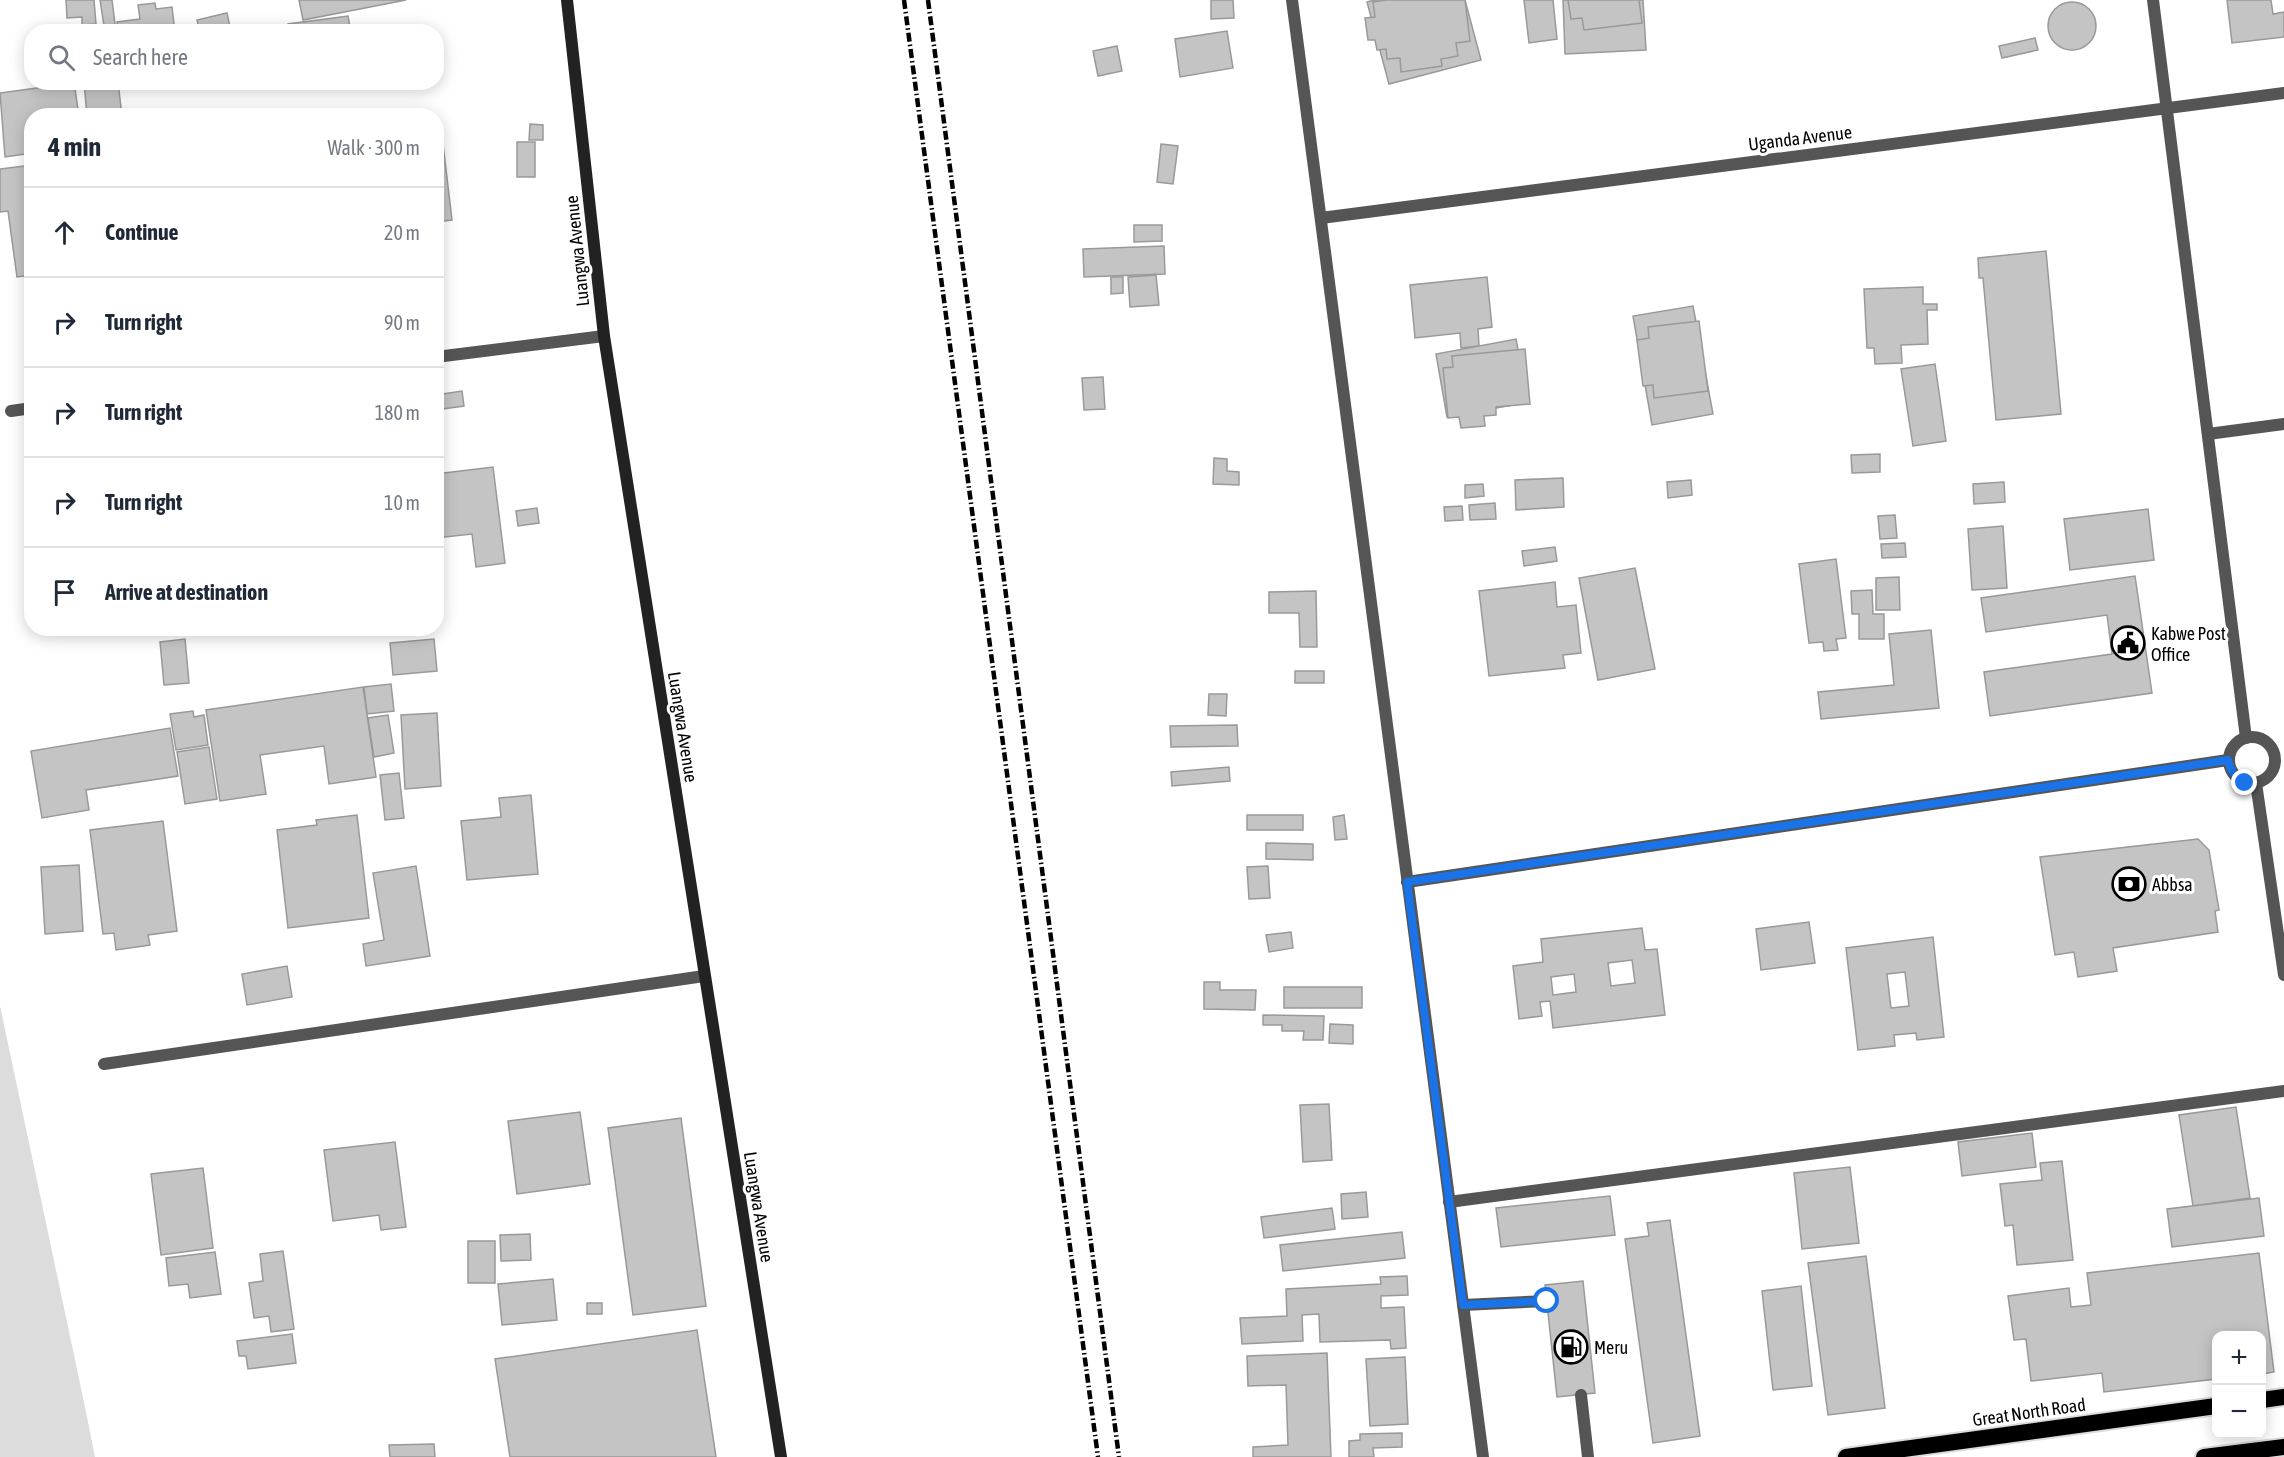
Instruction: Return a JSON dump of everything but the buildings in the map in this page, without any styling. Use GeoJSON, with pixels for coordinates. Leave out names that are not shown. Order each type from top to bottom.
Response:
{"type":"FeatureCollection","features":[{"type":"Feature","properties":{"kind":"highway"},"geometry":{"type":"LineString","coordinates":[[2266,1399],[2284,1397]]}},
{"type":"Feature","properties":{"kind":"highway","name":"Great North Road"},"geometry":{"type":"LineString","coordinates":[[1846,1457],[2212,1407]]}},
{"type":"Feature","properties":{"kind":"highway"},"geometry":{"type":"LineString","coordinates":[[2204,1457],[2284,1447]]}},
{"type":"Feature","properties":{"kind":"main road","name":"Luangwa Avenue"},"geometry":{"type":"LineString","coordinates":[[567,0],[604,336],[781,1457]]}},
{"type":"Feature","properties":{"kind":"street"},"geometry":{"type":"LineString","coordinates":[[1292,0],[1483,1457]]}},
{"type":"Feature","properties":{"kind":"street"},"geometry":{"type":"LineString","coordinates":[[2153,0],[2246,738]]}},
{"type":"Feature","properties":{"kind":"street","name":"Uganda Avenue"},"geometry":{"type":"LineString","coordinates":[[1321,218],[2284,93]]}},
{"type":"Feature","properties":{"kind":"street"},"geometry":{"type":"LineString","coordinates":[[444,356],[604,336]]}},
{"type":"Feature","properties":{"kind":"street"},"geometry":{"type":"LineString","coordinates":[[12,411],[24,409]]}},
{"type":"Feature","properties":{"kind":"street"},"geometry":{"type":"LineString","coordinates":[[2208,434],[2284,424]]}},
{"type":"Feature","properties":{"kind":"street"},"geometry":{"type":"LineString","coordinates":[[2246,738],[2257,738],[2266,742],[2280,761],[2266,779],[2256,783],[2245,783],[2236,778],[2230,770],[2228,760],[2237,742],[2246,738]]}},
{"type":"Feature","properties":{"kind":"street"},"geometry":{"type":"LineString","coordinates":[[1407,882],[2228,760]]}},
{"type":"Feature","properties":{"kind":"street"},"geometry":{"type":"LineString","coordinates":[[2256,783],[2284,975]]}},
{"type":"Feature","properties":{"kind":"street"},"geometry":{"type":"LineString","coordinates":[[104,1064],[704,976]]}},
{"type":"Feature","properties":{"kind":"street"},"geometry":{"type":"LineString","coordinates":[[1449,1202],[2284,1091]]}},
{"type":"Feature","properties":{"kind":"street"},"geometry":{"type":"LineString","coordinates":[[1463,1305],[1547,1301]]}},
{"type":"Feature","properties":{"kind":"street"},"geometry":{"type":"LineString","coordinates":[[1581,1395],[1588,1457]]}},
{"type":"Feature","properties":{"kind":"shaded area"},"geometry":{"type":"Polygon","coordinates":[[[0,1006],[85,1407],[95,1457],[0,1457],[0,1006]]]}},
{"type":"Feature","properties":{"kind":"railway"},"geometry":{"type":"LineString","coordinates":[[904,0],[1098,1457]]}},
{"type":"Feature","properties":{"kind":"railway"},"geometry":{"type":"LineString","coordinates":[[928,0],[1119,1457]]}},
{"type":"Feature","properties":{"kind":"place","name":"Kabwe Post Office"},"geometry":{"type":"Point","coordinates":[2128,643]}},
{"type":"Feature","properties":{"kind":"place","name":"Abbsa"},"geometry":{"type":"Point","coordinates":[2129,884]}},
{"type":"Feature","properties":{"kind":"place","name":"Meru"},"geometry":{"type":"Point","coordinates":[1571,1347]}},
{"type":"Feature","properties":{"kind":"route"},"geometry":{"type":"LineString","coordinates":[[1547,1301],[1463,1305],[1407,882],[2228,760],[2230,770],[2236,778],[2245,783]]}}]}
